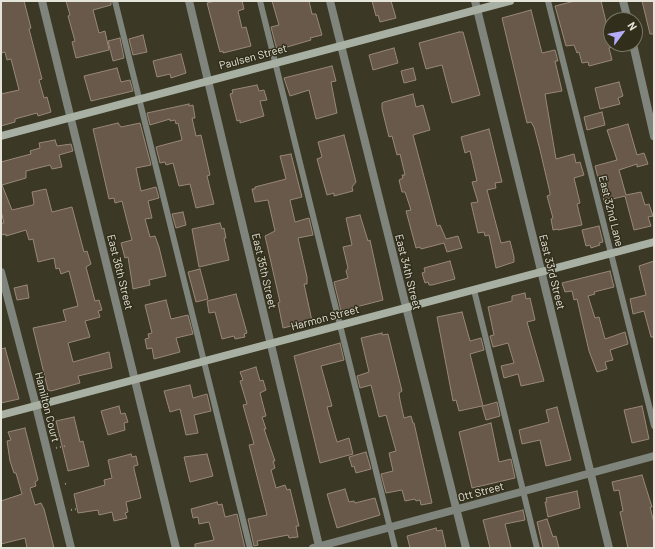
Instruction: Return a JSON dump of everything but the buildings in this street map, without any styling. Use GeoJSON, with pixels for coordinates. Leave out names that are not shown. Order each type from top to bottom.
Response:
{"type":"FeatureCollection","features":[{"type":"Feature","properties":{"kind":"main road","name":"Paulsen Street"},"geometry":{"type":"LineString","coordinates":[[1,136],[341,45],[478,11],[510,1]]}},
{"type":"Feature","properties":{"kind":"main road","name":"Harmon Street"},"geometry":{"type":"LineString","coordinates":[[1,415],[654,242]]}},
{"type":"Feature","properties":{"kind":"street","name":"East 36th Street"},"geometry":{"type":"LineString","coordinates":[[42,1],[176,548]]}},
{"type":"Feature","properties":{"kind":"street","name":"East 35th Street"},"geometry":{"type":"LineString","coordinates":[[188,1],[208,81],[316,547]]}},
{"type":"Feature","properties":{"kind":"street","name":"East 34th Street"},"geometry":{"type":"LineString","coordinates":[[330,1],[466,548]]}},
{"type":"Feature","properties":{"kind":"street","name":"East 33rd Street"},"geometry":{"type":"LineString","coordinates":[[475,1],[609,548]]}},
{"type":"Feature","properties":{"kind":"street"},"geometry":{"type":"LineString","coordinates":[[623,1],[626,12]]}},
{"type":"Feature","properties":{"kind":"street"},"geometry":{"type":"LineString","coordinates":[[635,52],[654,136]]}},
{"type":"Feature","properties":{"kind":"street","name":"Hamilton Court"},"geometry":{"type":"LineString","coordinates":[[1,272],[71,548]]}},
{"type":"Feature","properties":{"kind":"street","name":"Ott Street"},"geometry":{"type":"LineString","coordinates":[[316,547],[340,545],[389,528],[654,456]]}},
{"type":"Feature","properties":{"kind":"lane"},"geometry":{"type":"LineString","coordinates":[[116,1],[250,548]]}},
{"type":"Feature","properties":{"kind":"lane"},"geometry":{"type":"LineString","coordinates":[[260,1],[274,63],[395,548]]}},
{"type":"Feature","properties":{"kind":"lane","name":"East 32nd Lane"},"geometry":{"type":"LineString","coordinates":[[548,1],[654,426]]}},
{"type":"Feature","properties":{"kind":"lane"},"geometry":{"type":"LineString","coordinates":[[474,290],[537,548]]}}]}
